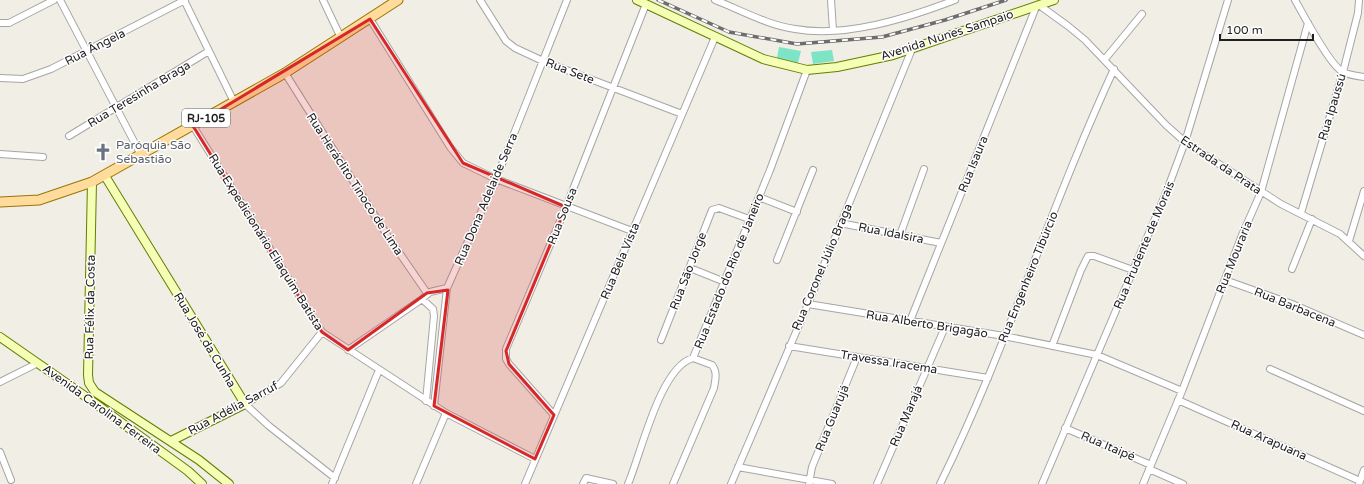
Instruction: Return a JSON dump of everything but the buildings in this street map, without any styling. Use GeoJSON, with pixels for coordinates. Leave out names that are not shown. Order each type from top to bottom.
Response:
{"type":"FeatureCollection","features":[{"type":"Feature","properties":{"kind":"main road","name":"RJ-105"},"geometry":{"type":"LineString","coordinates":[[0,202],[39,200],[105,176],[285,73],[398,0]]}},
{"type":"Feature","properties":{"kind":"main road","name":"Avenida Nunes Sampaio"},"geometry":{"type":"LineString","coordinates":[[637,0],[763,59],[807,70],[837,67],[912,49],[1054,0]]}},
{"type":"Feature","properties":{"kind":"main road","name":"Rua José da Cunha"},"geometry":{"type":"LineString","coordinates":[[105,176],[245,404]]}},
{"type":"Feature","properties":{"kind":"main road","name":"Rua Félix da Costa"},"geometry":{"type":"LineString","coordinates":[[92,182],[89,383],[95,392],[171,441],[230,484]]}},
{"type":"Feature","properties":{"kind":"main road","name":"Avenida Carolina Ferreira"},"geometry":{"type":"LineString","coordinates":[[0,338],[38,363],[188,472],[202,484]]}},
{"type":"Feature","properties":{"kind":"main road","name":"Rua Adélia Sarruf"},"geometry":{"type":"LineString","coordinates":[[171,441],[245,404]]}},
{"type":"Feature","properties":{"kind":"main road"},"geometry":{"type":"LineString","coordinates":[[123,425],[127,413]]}},
{"type":"Feature","properties":{"kind":"street"},"geometry":{"type":"LineString","coordinates":[[0,23],[9,23],[54,0]]}},
{"type":"Feature","properties":{"kind":"street"},"geometry":{"type":"LineString","coordinates":[[60,0],[141,155]]}},
{"type":"Feature","properties":{"kind":"street"},"geometry":{"type":"LineString","coordinates":[[184,0],[234,102]]}},
{"type":"Feature","properties":{"kind":"street","name":"Rua Ângela"},"geometry":{"type":"LineString","coordinates":[[0,78],[16,79],[51,69],[87,52],[184,0]]}},
{"type":"Feature","properties":{"kind":"street"},"geometry":{"type":"LineString","coordinates":[[323,0],[341,38]]}},
{"type":"Feature","properties":{"kind":"street","name":"Rua Sete"},"geometry":{"type":"LineString","coordinates":[[480,0],[508,44],[543,61],[682,114]]}},
{"type":"Feature","properties":{"kind":"street","name":"Rua Dona Adelaide Serra"},"geometry":{"type":"LineString","coordinates":[[434,406],[447,288],[496,179],[568,0]]}},
{"type":"Feature","properties":{"kind":"street"},"geometry":{"type":"LineString","coordinates":[[715,0],[725,2],[763,20],[793,29],[833,30],[878,24],[901,19],[955,0]]}},
{"type":"Feature","properties":{"kind":"street"},"geometry":{"type":"LineString","coordinates":[[831,0],[833,30]]}},
{"type":"Feature","properties":{"kind":"street","name":"Rua Prudente de Morais"},"geometry":{"type":"LineString","coordinates":[[1042,484],[1166,193],[1185,142],[1228,0]]}},
{"type":"Feature","properties":{"kind":"street"},"geometry":{"type":"LineString","coordinates":[[1295,0],[1319,42],[1342,72],[1364,77]]}},
{"type":"Feature","properties":{"kind":"street","name":"Rua Ipaussú"},"geometry":{"type":"LineString","coordinates":[[1301,213],[1342,72],[1358,13],[1359,0]]}},
{"type":"Feature","properties":{"kind":"street","name":"Rua Sousa"},"geometry":{"type":"LineString","coordinates":[[554,415],[509,364],[506,359],[506,351],[566,207],[646,4]]}},
{"type":"Feature","properties":{"kind":"street","name":"Estrada da Prata"},"geometry":{"type":"LineString","coordinates":[[1037,6],[1068,26],[1105,60],[1166,125],[1185,142],[1261,192],[1335,231],[1349,241],[1364,256]]}},
{"type":"Feature","properties":{"kind":"street","name":"Rua Isaura"},"geometry":{"type":"LineString","coordinates":[[910,321],[1037,6]]}},
{"type":"Feature","properties":{"kind":"street"},"geometry":{"type":"LineString","coordinates":[[1105,60],[1142,14]]}},
{"type":"Feature","properties":{"kind":"street"},"geometry":{"type":"LineString","coordinates":[[370,19],[454,152],[463,163],[496,179],[632,231]]}},
{"type":"Feature","properties":{"kind":"street","name":"Rua Mouraria"},"geometry":{"type":"LineString","coordinates":[[1143,484],[1182,391],[1261,192],[1308,23]]}},
{"type":"Feature","properties":{"kind":"street","name":"Rua Bela Vista"},"geometry":{"type":"LineString","coordinates":[[525,484],[715,37]]}},
{"type":"Feature","properties":{"kind":"street","name":"Rua Coronel Júlio Braga"},"geometry":{"type":"LineString","coordinates":[[730,484],[808,304],[912,49]]}},
{"type":"Feature","properties":{"kind":"street","name":"Rua Teresinha Braga"},"geometry":{"type":"LineString","coordinates":[[69,136],[209,51]]}},
{"type":"Feature","properties":{"kind":"street","name":"Rua Engenheiro Tibúrcio"},"geometry":{"type":"LineString","coordinates":[[940,484],[988,378],[1045,234],[1114,69]]}},
{"type":"Feature","properties":{"kind":"street","name":"Rua Estado do Rio de Janeiro"},"geometry":{"type":"LineString","coordinates":[[628,484],[648,424],[660,399],[673,373],[683,362],[693,358],[726,282],[807,70]]}},
{"type":"Feature","properties":{"kind":"street","name":"Rua Heráclito Tinoco de Lima"},"geometry":{"type":"LineString","coordinates":[[285,73],[387,235],[427,293]]}},
{"type":"Feature","properties":{"kind":"street","name":"Rua Expedicionário Eliaquim Batista"},"geometry":{"type":"LineString","coordinates":[[193,126],[322,332],[434,406],[535,460]]}},
{"type":"Feature","properties":{"kind":"street"},"geometry":{"type":"LineString","coordinates":[[0,154],[43,157]]}},
{"type":"Feature","properties":{"kind":"street"},"geometry":{"type":"LineString","coordinates":[[900,235],[924,168]]}},
{"type":"Feature","properties":{"kind":"street"},"geometry":{"type":"LineString","coordinates":[[777,260],[813,170]]}},
{"type":"Feature","properties":{"kind":"street"},"geometry":{"type":"LineString","coordinates":[[1349,241],[1364,191]]}},
{"type":"Feature","properties":{"kind":"street"},"geometry":{"type":"LineString","coordinates":[[759,196],[796,212]]}},
{"type":"Feature","properties":{"kind":"street","name":"Rua São Jorge"},"geometry":{"type":"LineString","coordinates":[[661,340],[710,213],[714,208],[720,208],[750,219]]}},
{"type":"Feature","properties":{"kind":"street"},"geometry":{"type":"LineString","coordinates":[[1292,269],[1312,219]]}},
{"type":"Feature","properties":{"kind":"street","name":"Rua Idalsira"},"geometry":{"type":"LineString","coordinates":[[840,224],[941,243]]}},
{"type":"Feature","properties":{"kind":"street"},"geometry":{"type":"LineString","coordinates":[[1052,346],[1085,261],[1091,256],[1133,270]]}},
{"type":"Feature","properties":{"kind":"street"},"geometry":{"type":"LineString","coordinates":[[690,268],[726,282]]}},
{"type":"Feature","properties":{"kind":"street","name":"Rua Barbacena"},"geometry":{"type":"LineString","coordinates":[[1225,280],[1292,304],[1364,336]]}},
{"type":"Feature","properties":{"kind":"street"},"geometry":{"type":"LineString","coordinates":[[348,350],[422,299],[427,293],[447,288]]}},
{"type":"Feature","properties":{"kind":"street"},"geometry":{"type":"LineString","coordinates":[[422,299],[433,309],[434,316],[426,400]]}},
{"type":"Feature","properties":{"kind":"street","name":"Rua Alberto Brigagão"},"geometry":{"type":"LineString","coordinates":[[808,304],[1004,336],[1097,355],[1182,391]]}},
{"type":"Feature","properties":{"kind":"street","name":"Rua Marajá"},"geometry":{"type":"LineString","coordinates":[[876,484],[945,327]]}},
{"type":"Feature","properties":{"kind":"street","name":"Rua Adélia Sarruf"},"geometry":{"type":"LineString","coordinates":[[245,404],[280,384],[322,332]]}},
{"type":"Feature","properties":{"kind":"street","name":"Travessa Iracema"},"geometry":{"type":"LineString","coordinates":[[789,346],[988,378]]}},
{"type":"Feature","properties":{"kind":"street","name":"Rua Guarujá"},"geometry":{"type":"LineString","coordinates":[[809,482],[816,456],[857,357]]}},
{"type":"Feature","properties":{"kind":"street"},"geometry":{"type":"LineString","coordinates":[[673,484],[714,388],[716,373],[712,365],[693,358]]}},
{"type":"Feature","properties":{"kind":"street"},"geometry":{"type":"LineString","coordinates":[[0,382],[38,363]]}},
{"type":"Feature","properties":{"kind":"street"},"geometry":{"type":"LineString","coordinates":[[1270,368],[1364,411]]}},
{"type":"Feature","properties":{"kind":"street"},"geometry":{"type":"LineString","coordinates":[[334,481],[379,370]]}},
{"type":"Feature","properties":{"kind":"street","name":"Rua Arapuana"},"geometry":{"type":"LineString","coordinates":[[1178,400],[1359,483]]}},
{"type":"Feature","properties":{"kind":"street","name":"Rua José da Cunha"},"geometry":{"type":"LineString","coordinates":[[245,404],[334,481]]}},
{"type":"Feature","properties":{"kind":"street"},"geometry":{"type":"LineString","coordinates":[[416,484],[446,413]]}},
{"type":"Feature","properties":{"kind":"street","name":"Rua Itaipé"},"geometry":{"type":"LineString","coordinates":[[1065,428],[1150,467],[1183,484]]}},
{"type":"Feature","properties":{"kind":"street"},"geometry":{"type":"LineString","coordinates":[[0,452],[11,480]]}},
{"type":"Feature","properties":{"kind":"street"},"geometry":{"type":"LineString","coordinates":[[738,467],[809,482],[832,484]]}},
{"type":"Feature","properties":{"kind":"street"},"geometry":{"type":"LineString","coordinates":[[1359,483],[1364,470]]}},
{"type":"Feature","properties":{"kind":"street"},"geometry":{"type":"LineString","coordinates":[[585,481],[613,484]]}},
{"type":"Feature","properties":{"kind":"highlighted area"},"geometry":{"type":"Polygon","coordinates":[[[370,19],[463,163],[566,207],[506,351],[509,364],[554,415],[535,459],[434,406],[448,290],[427,293],[348,350],[322,332],[314,321],[193,126],[370,19]]]}},
{"type":"Feature","properties":{"kind":"green space"},"geometry":{"type":"Polygon","coordinates":[[[779,47],[801,51],[798,63],[777,58],[779,47]]]}},
{"type":"Feature","properties":{"kind":"green space"},"geometry":{"type":"Polygon","coordinates":[[[832,50],[834,61],[813,64],[811,52],[832,50]]]}},
{"type":"Feature","properties":{"kind":"railway"},"geometry":{"type":"LineString","coordinates":[[658,0],[729,32],[797,44],[882,37],[945,20],[1006,0]]}},
{"type":"Feature","properties":{"kind":"place","name":"Paróquia São Sebastião"},"geometry":{"type":"Point","coordinates":[103,152]}}]}
